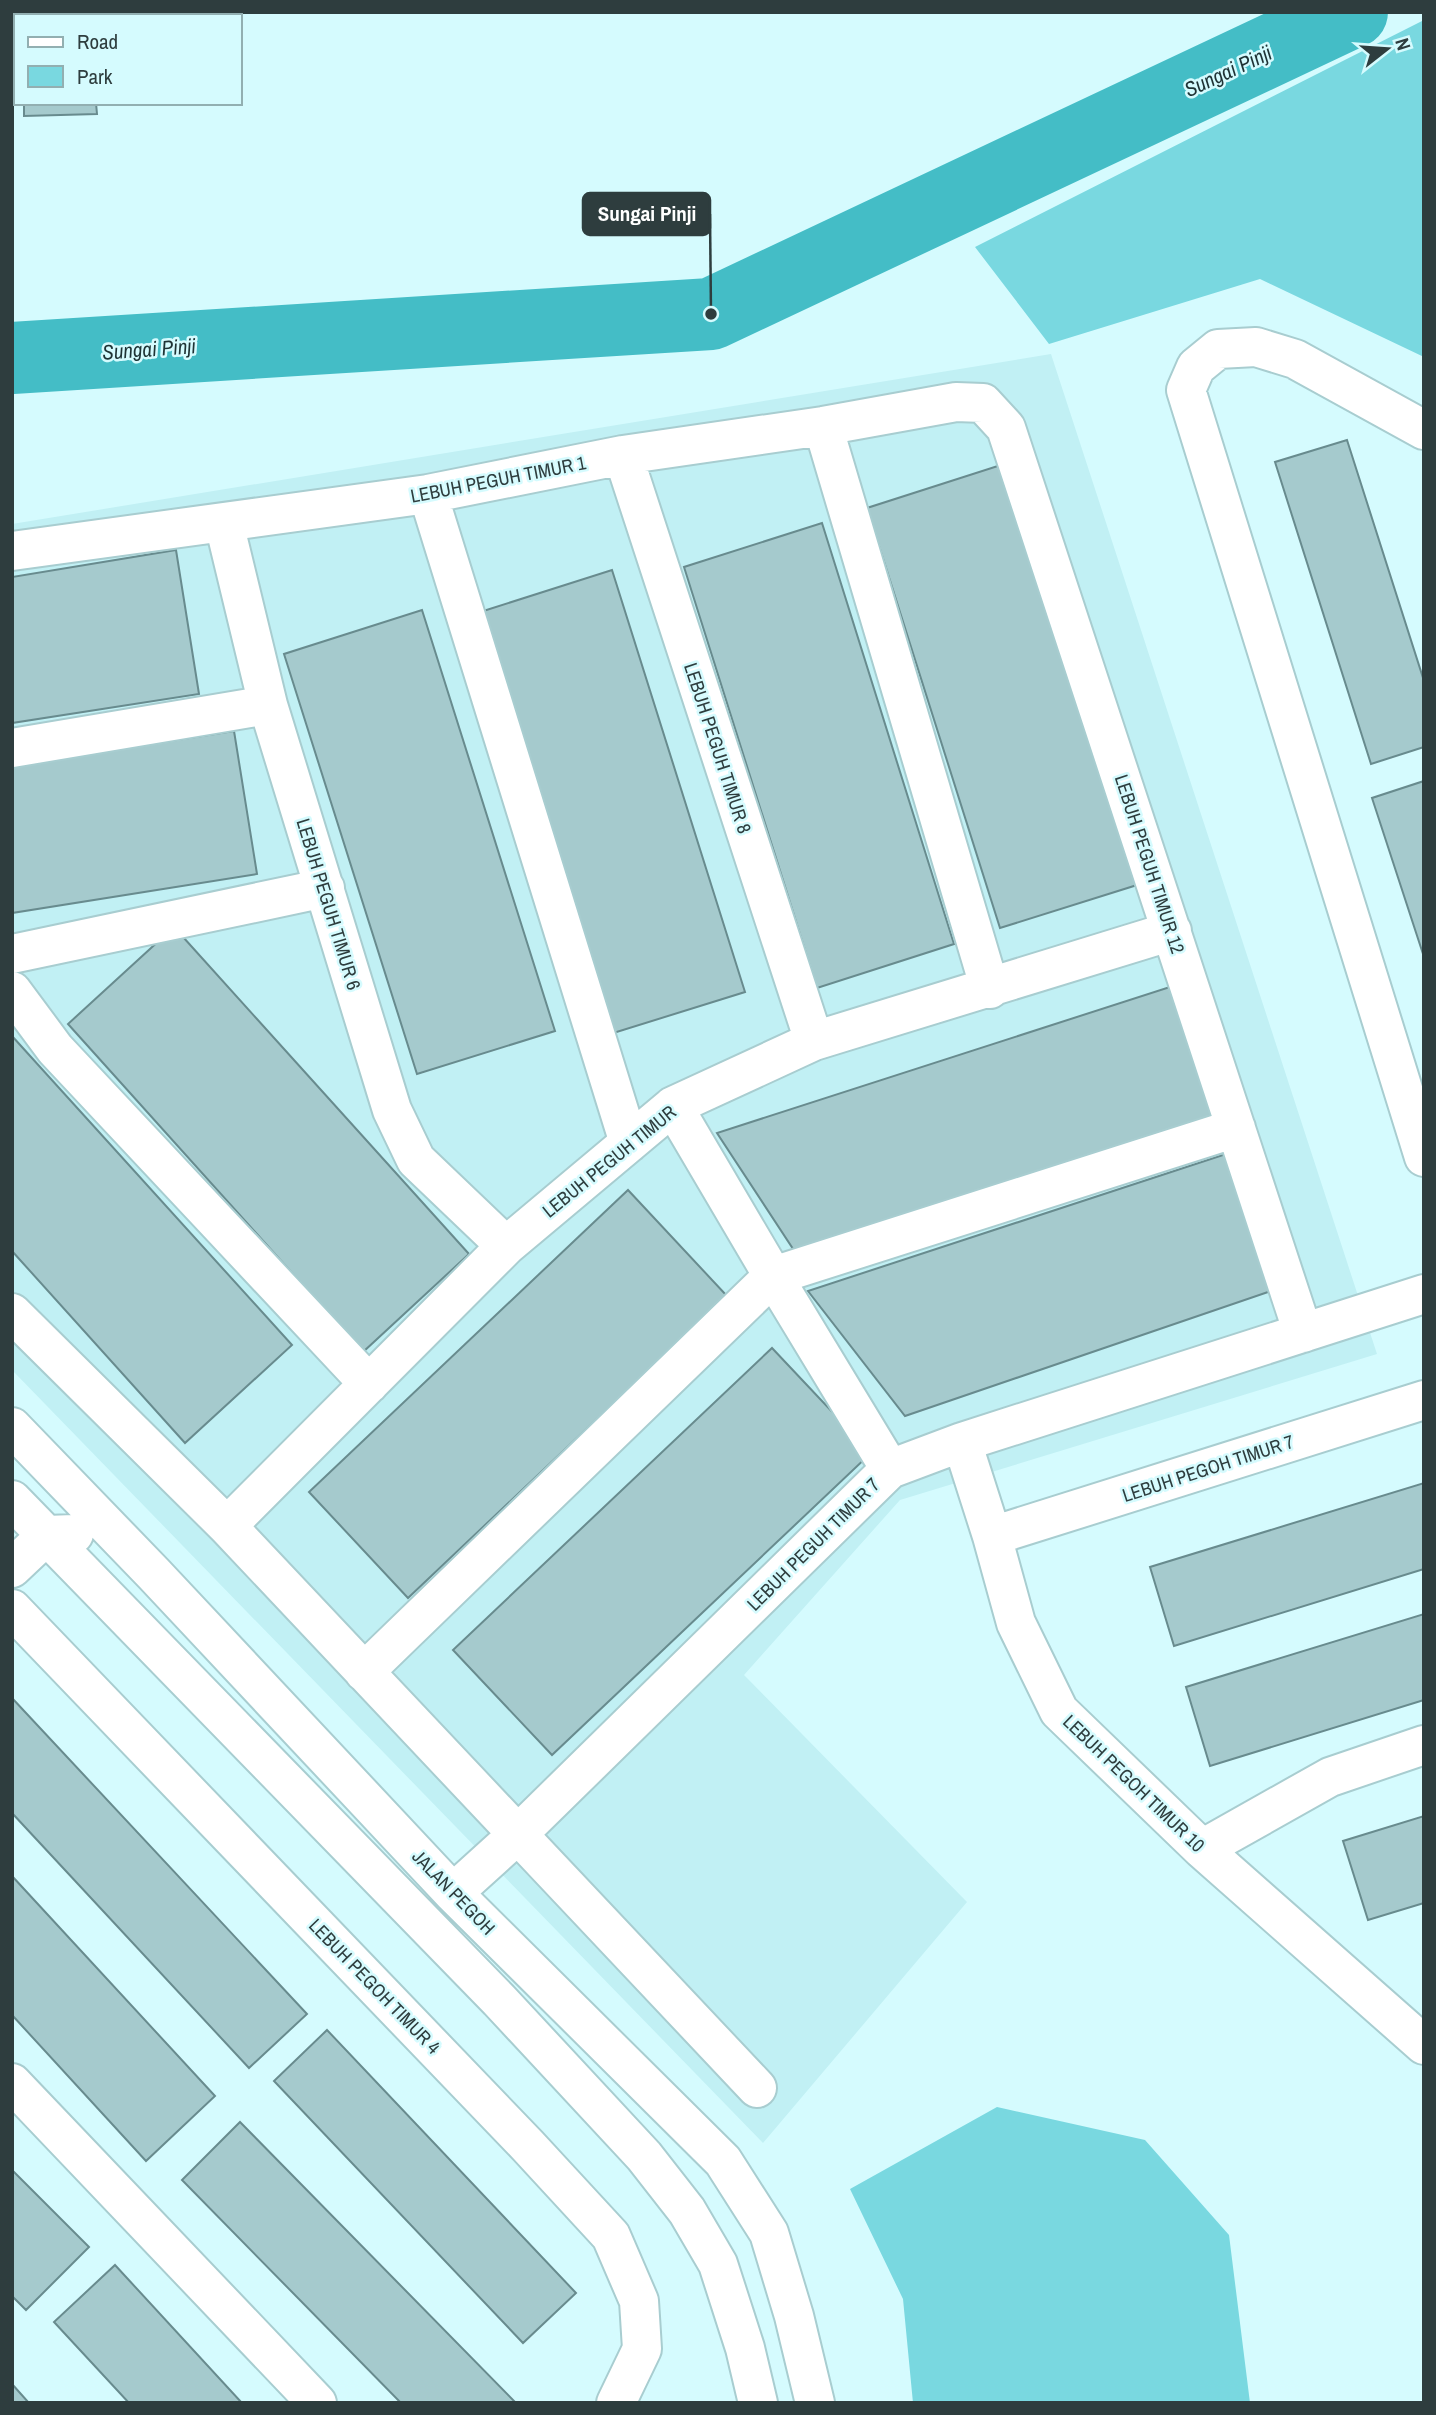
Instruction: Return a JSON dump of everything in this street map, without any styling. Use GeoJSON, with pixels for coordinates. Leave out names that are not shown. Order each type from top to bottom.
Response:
{"type":"FeatureCollection","features":[{"type":"Feature","properties":{"kind":"street"},"geometry":{"type":"LineString","coordinates":[[1424,430],[1295,359],[1256,347],[1218,349],[1196,367],[1186,390],[1424,1157]]}},
{"type":"Feature","properties":{"kind":"street","name":"LEBUH PEGUH TIMUR 1"},"geometry":{"type":"LineString","coordinates":[[12,551],[428,494],[623,455],[822,426],[956,402],[983,403]]}},
{"type":"Feature","properties":{"kind":"street","name":"LEBUH PEGUH TIMUR 12"},"geometry":{"type":"LineString","coordinates":[[983,403],[1006,428],[1303,1333]]}},
{"type":"Feature","properties":{"kind":"street"},"geometry":{"type":"LineString","coordinates":[[822,426],[990,989]]}},
{"type":"Feature","properties":{"kind":"street","name":"LEBUH PEGUH TIMUR 8"},"geometry":{"type":"LineString","coordinates":[[623,455],[814,1041]]}},
{"type":"Feature","properties":{"kind":"street"},"geometry":{"type":"LineString","coordinates":[[428,494],[629,1143]]}},
{"type":"Feature","properties":{"kind":"street","name":"LEBUH PEGUH TIMUR 6"},"geometry":{"type":"LineString","coordinates":[[224,523],[268,705],[392,1110],[415,1160],[506,1247]]}},
{"type":"Feature","properties":{"kind":"street"},"geometry":{"type":"LineString","coordinates":[[12,748],[268,705]]}},
{"type":"Feature","properties":{"kind":"street"},"geometry":{"type":"LineString","coordinates":[[12,954],[325,888]]}},
{"type":"Feature","properties":{"kind":"street","name":"LEBUH PEGUH TIMUR"},"geometry":{"type":"LineString","coordinates":[[227,1526],[506,1247],[673,1106],[814,1041],[1172,931]]}},
{"type":"Feature","properties":{"kind":"street"},"geometry":{"type":"LineString","coordinates":[[12,991],[55,1049],[369,1384]]}},
{"type":"Feature","properties":{"kind":"street"},"geometry":{"type":"LineString","coordinates":[[673,1106],[890,1469]]}},
{"type":"Feature","properties":{"kind":"street"},"geometry":{"type":"LineString","coordinates":[[364,1672],[773,1276],[1237,1128]]}},
{"type":"Feature","properties":{"kind":"street","name":"LEBUH PEGUH TIMUR 7"},"geometry":{"type":"LineString","coordinates":[[453,1893],[517,1835],[890,1469],[962,1441],[1424,1294]]}},
{"type":"Feature","properties":{"kind":"street"},"geometry":{"type":"LineString","coordinates":[[12,1313],[227,1526],[757,2088]]}},
{"type":"Feature","properties":{"kind":"street","name":"LEBUH PEGOH TIMUR 7"},"geometry":{"type":"LineString","coordinates":[[992,1536],[1424,1400]]}},
{"type":"Feature","properties":{"kind":"street","name":"JALAN PEGOH"},"geometry":{"type":"LineString","coordinates":[[12,1427],[453,1893],[723,2161],[769,2233],[794,2316],[815,2403]]}},
{"type":"Feature","properties":{"kind":"street","name":"LEBUH PEGOH TIMUR 10"},"geometry":{"type":"LineString","coordinates":[[962,1441],[1016,1623],[1059,1711],[1202,1849],[1424,2045]]}},
{"type":"Feature","properties":{"kind":"street"},"geometry":{"type":"LineString","coordinates":[[12,1446],[39,1481],[46,1501],[47,1535]]}},
{"type":"Feature","properties":{"kind":"street"},"geometry":{"type":"LineString","coordinates":[[12,1500],[499,2000],[644,2156],[687,2211],[718,2264],[745,2348],[758,2403]]}},
{"type":"Feature","properties":{"kind":"street"},"geometry":{"type":"LineString","coordinates":[[12,1568],[47,1535],[73,1534],[93,1541],[143,1573],[154,1574]]}},
{"type":"Feature","properties":{"kind":"street","name":"LEBUH PEGOH TIMUR 4"},"geometry":{"type":"LineString","coordinates":[[12,1609],[519,2136],[611,2236],[639,2301],[642,2349],[616,2403]]}},
{"type":"Feature","properties":{"kind":"street"},"geometry":{"type":"LineString","coordinates":[[1202,1849],[1330,1777],[1424,1745]]}},
{"type":"Feature","properties":{"kind":"street"},"geometry":{"type":"LineString","coordinates":[[363,1859],[453,1893],[475,1954],[499,2000]]}},
{"type":"Feature","properties":{"kind":"street"},"geometry":{"type":"LineString","coordinates":[[12,2083],[317,2403]]}},
{"type":"Feature","properties":{"kind":"shaded area"},"geometry":{"type":"Polygon","coordinates":[[[1051,354],[1377,1354],[900,1500],[744,1675],[967,1902],[763,2143],[12,1370],[12,524],[1051,354]]]}},
{"type":"Feature","properties":{"kind":"green space"},"geometry":{"type":"Polygon","coordinates":[[[1424,20],[1424,357],[1260,279],[1049,344],[975,247],[1424,20]]]}},
{"type":"Feature","properties":{"kind":"green space"},"geometry":{"type":"Polygon","coordinates":[[[997,2107],[1145,2140],[1229,2235],[1250,2403],[913,2403],[903,2299],[850,2189],[997,2107]]]}},
{"type":"Feature","properties":{"kind":"building"},"geometry":{"type":"Polygon","coordinates":[[[22,12],[94,12],[94,14],[22,12]]]}},
{"type":"Feature","properties":{"kind":"building"},"geometry":{"type":"Polygon","coordinates":[[[24,105],[96,105],[97,114],[24,116],[24,105]]]}},
{"type":"Feature","properties":{"kind":"building"},"geometry":{"type":"Polygon","coordinates":[[[1347,440],[1424,681],[1424,747],[1371,764],[1275,462],[1347,440]]]}},
{"type":"Feature","properties":{"kind":"building"},"geometry":{"type":"Polygon","coordinates":[[[1004,464],[1137,885],[1000,928],[867,508],[1004,464]]]}},
{"type":"Feature","properties":{"kind":"building"},"geometry":{"type":"Polygon","coordinates":[[[822,523],[954,944],[817,988],[684,567],[822,523]]]}},
{"type":"Feature","properties":{"kind":"building"},"geometry":{"type":"Polygon","coordinates":[[[176,550],[199,694],[12,723],[12,577],[176,550]]]}},
{"type":"Feature","properties":{"kind":"building"},"geometry":{"type":"Polygon","coordinates":[[[612,570],[745,992],[607,1035],[474,614],[612,570]]]}},
{"type":"Feature","properties":{"kind":"building"},"geometry":{"type":"Polygon","coordinates":[[[422,610],[555,1031],[417,1074],[284,654],[422,610]]]}},
{"type":"Feature","properties":{"kind":"building"},"geometry":{"type":"Polygon","coordinates":[[[234,731],[257,874],[12,913],[12,766],[234,731]]]}},
{"type":"Feature","properties":{"kind":"building"},"geometry":{"type":"Polygon","coordinates":[[[1424,781],[1424,957],[1372,798],[1424,781]]]}},
{"type":"Feature","properties":{"kind":"building"},"geometry":{"type":"Polygon","coordinates":[[[174,927],[469,1254],[363,1352],[68,1024],[174,927]]]}},
{"type":"Feature","properties":{"kind":"building"},"geometry":{"type":"Polygon","coordinates":[[[1173,986],[1218,1123],[801,1261],[717,1133],[1173,986]]]}},
{"type":"Feature","properties":{"kind":"building"},"geometry":{"type":"Polygon","coordinates":[[[12,1036],[292,1345],[185,1443],[12,1251],[12,1036]]]}},
{"type":"Feature","properties":{"kind":"building"},"geometry":{"type":"Polygon","coordinates":[[[1226,1154],[1271,1291],[905,1416],[808,1291],[1226,1154]]]}},
{"type":"Feature","properties":{"kind":"building"},"geometry":{"type":"Polygon","coordinates":[[[628,1190],[727,1296],[408,1598],[309,1492],[628,1190]]]}},
{"type":"Feature","properties":{"kind":"building"},"geometry":{"type":"Polygon","coordinates":[[[772,1348],[871,1453],[552,1755],[453,1650],[772,1348]]]}},
{"type":"Feature","properties":{"kind":"building"},"geometry":{"type":"Polygon","coordinates":[[[1424,1483],[1424,1569],[1174,1646],[1150,1567],[1424,1483]]]}},
{"type":"Feature","properties":{"kind":"building"},"geometry":{"type":"Polygon","coordinates":[[[1424,1614],[1424,1700],[1210,1766],[1186,1687],[1424,1614]]]}},
{"type":"Feature","properties":{"kind":"building"},"geometry":{"type":"Polygon","coordinates":[[[12,1698],[307,2014],[249,2068],[12,1813],[12,1698]]]}},
{"type":"Feature","properties":{"kind":"building"},"geometry":{"type":"Polygon","coordinates":[[[1424,1816],[1424,1903],[1368,1920],[1343,1841],[1424,1816]]]}},
{"type":"Feature","properties":{"kind":"building"},"geometry":{"type":"Polygon","coordinates":[[[12,1876],[215,2096],[146,2161],[12,2015],[12,1876]]]}},
{"type":"Feature","properties":{"kind":"building"},"geometry":{"type":"Polygon","coordinates":[[[327,2030],[576,2293],[523,2343],[274,2081],[327,2030]]]}},
{"type":"Feature","properties":{"kind":"building"},"geometry":{"type":"Polygon","coordinates":[[[240,2122],[516,2403],[401,2403],[182,2180],[240,2122]]]}},
{"type":"Feature","properties":{"kind":"building"},"geometry":{"type":"Polygon","coordinates":[[[12,2170],[89,2247],[26,2310],[12,2296],[12,2170]]]}},
{"type":"Feature","properties":{"kind":"building"},"geometry":{"type":"Polygon","coordinates":[[[115,2265],[242,2403],[129,2403],[54,2322],[115,2265]]]}},
{"type":"Feature","properties":{"kind":"building"},"geometry":{"type":"Polygon","coordinates":[[[12,2384],[29,2403],[12,2403],[12,2384]]]}},
{"type":"Feature","properties":{"kind":"waterway","name":"Sungai Pinji"},"geometry":{"type":"LineString","coordinates":[[12,358],[711,314],[1352,12]]}},
{"type":"Feature","properties":{"kind":"place","name":"Sungai Pinji"},"geometry":{"type":"Point","coordinates":[711,314]}}]}
